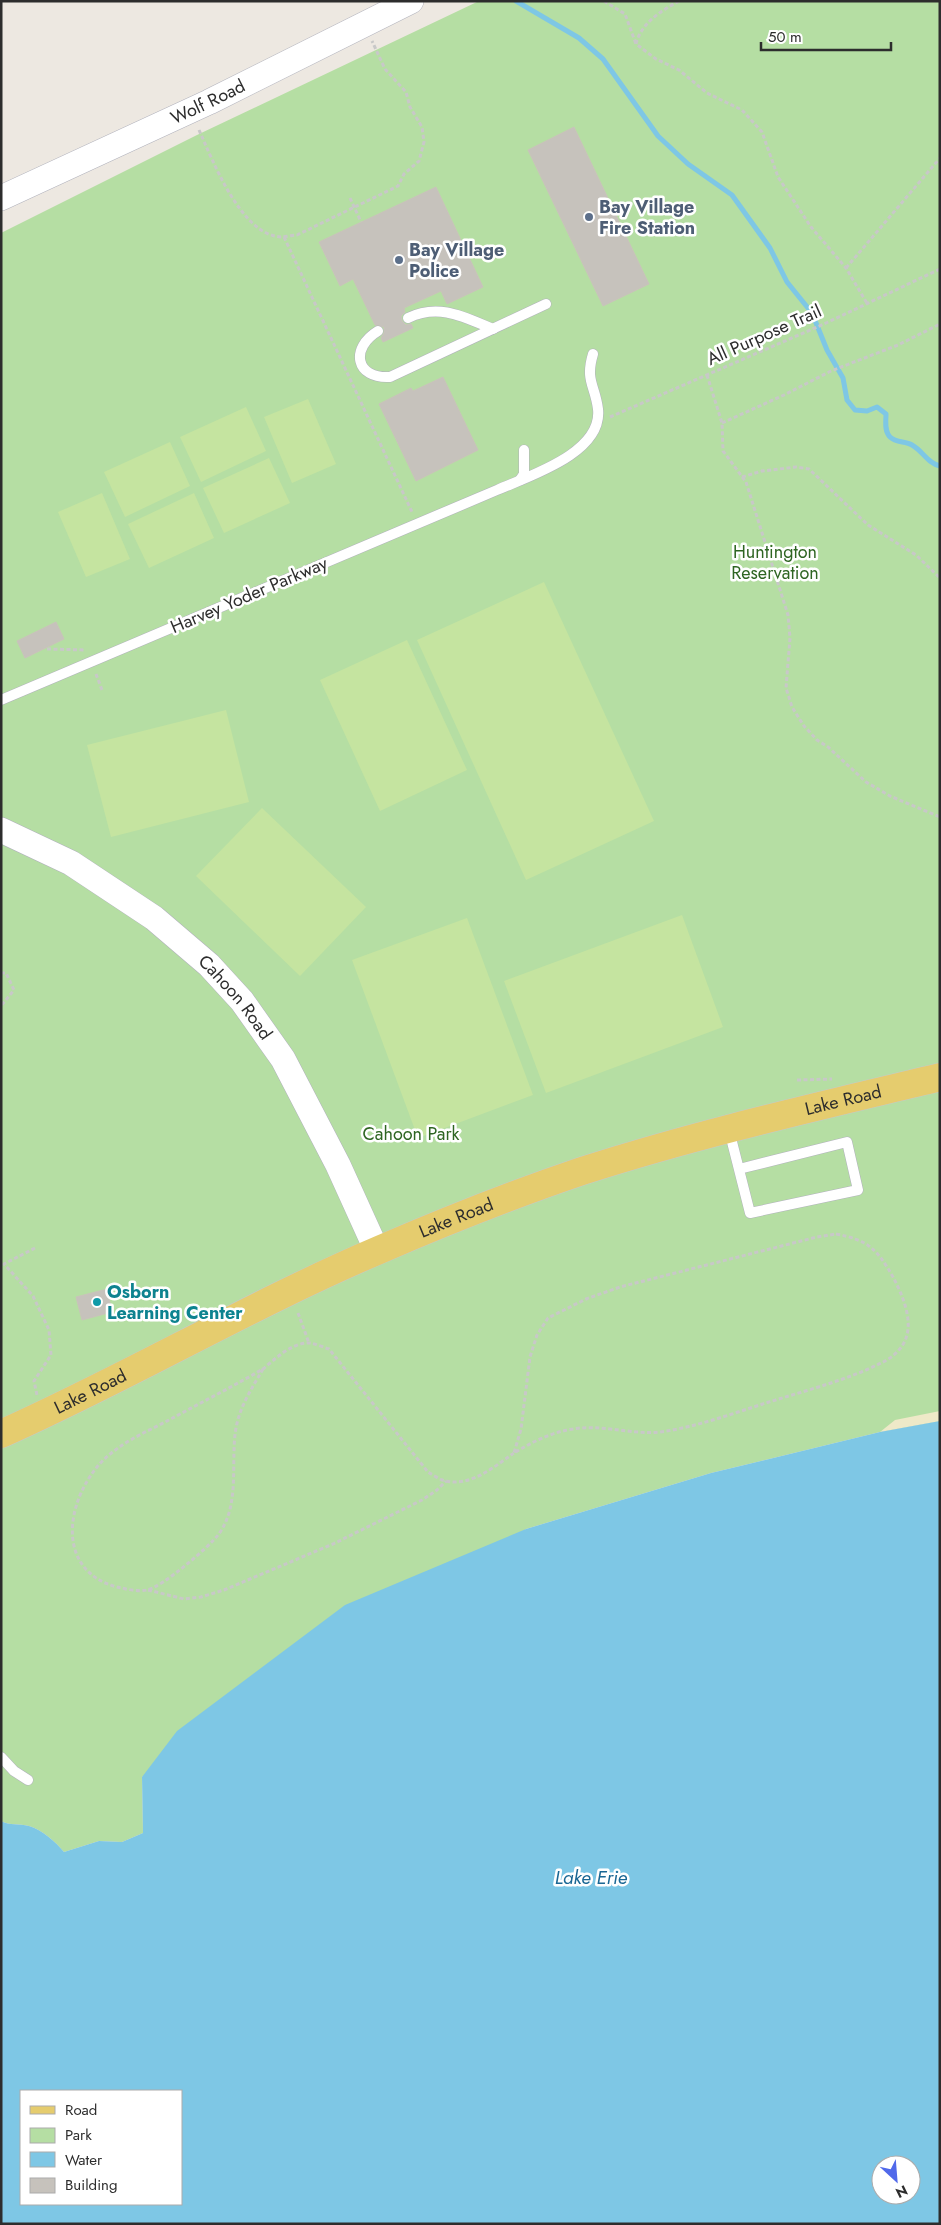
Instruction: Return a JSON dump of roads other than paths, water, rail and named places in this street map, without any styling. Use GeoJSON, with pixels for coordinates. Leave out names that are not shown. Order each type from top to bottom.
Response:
{"type":"FeatureCollection","features":[{"type":"Feature","properties":{"kind":"main road","name":"Lake Road"},"geometry":{"type":"LineString","coordinates":[[1,1434],[68,1404],[377,1251],[580,1172],[728,1129],[940,1077]]}},
{"type":"Feature","properties":{"kind":"street","name":"Wolf Road"},"geometry":{"type":"LineString","coordinates":[[1,198],[209,102],[411,1]]}},
{"type":"Feature","properties":{"kind":"street","name":"Cahoon Road"},"geometry":{"type":"LineString","coordinates":[[1,830],[71,862],[154,918],[209,965],[242,1001],[283,1059],[338,1164],[377,1251]]}},
{"type":"Feature","properties":{"kind":"lane"},"geometry":{"type":"LineString","coordinates":[[378,331],[367,338],[360,348],[360,358],[363,366],[370,374],[378,377],[390,377],[546,304]]}},
{"type":"Feature","properties":{"kind":"lane"},"geometry":{"type":"LineString","coordinates":[[408,318],[420,312],[438,310],[451,312],[493,329]]}},
{"type":"Feature","properties":{"kind":"lane","name":"Harvey Yoder Parkway"},"geometry":{"type":"LineString","coordinates":[[1,700],[418,524],[570,456],[594,431],[598,422],[598,410],[589,369],[593,354]]}},
{"type":"Feature","properties":{"kind":"lane"},"geometry":{"type":"LineString","coordinates":[[520,480],[524,474],[524,450]]}},
{"type":"Feature","properties":{"kind":"lane"},"geometry":{"type":"LineString","coordinates":[[728,1129],[750,1213],[858,1190],[847,1142],[739,1169]]}},
{"type":"Feature","properties":{"kind":"lane"},"geometry":{"type":"LineString","coordinates":[[1,1757],[14,1771],[28,1780]]}},
{"type":"Feature","properties":{"kind":"water","name":"Lake Erie"},"geometry":{"type":"Polygon","coordinates":[[[940,1421],[940,2224],[1,2224],[1,1821],[25,1825],[39,1830],[64,1852],[99,1841],[122,1842],[143,1833],[142,1777],[177,1731],[345,1605],[526,1529],[711,1473],[880,1432],[940,1421]]]}},
{"type":"Feature","properties":{"kind":"waterway"},"geometry":{"type":"LineString","coordinates":[[516,1],[579,38],[603,59],[658,136],[688,164],[732,195],[770,248],[787,282],[812,313],[827,350],[843,378],[847,400],[855,410],[867,411],[877,407],[886,414],[886,429],[890,437],[912,445],[928,460],[940,466]]}},
{"type":"Feature","properties":{"kind":"place","name":"Bay Village Fire Station"},"geometry":{"type":"Point","coordinates":[589,217]}},
{"type":"Feature","properties":{"kind":"place","name":"Bay Village Police"},"geometry":{"type":"Point","coordinates":[399,260]}},
{"type":"Feature","properties":{"kind":"place","name":"Osborn Learning Center"},"geometry":{"type":"Point","coordinates":[97,1302]}},
{"type":"Feature","properties":{"kind":"park label","name":"Huntington Reservation"},"geometry":{"type":"Point","coordinates":[775,562]}},
{"type":"Feature","properties":{"kind":"park label","name":"Cahoon Park"},"geometry":{"type":"Point","coordinates":[411,1134]}}]}
